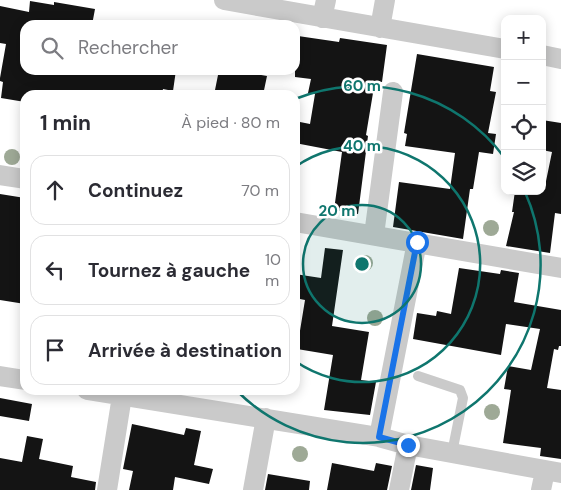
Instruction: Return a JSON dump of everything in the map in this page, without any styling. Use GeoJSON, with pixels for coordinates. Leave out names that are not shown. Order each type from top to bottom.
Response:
{"type":"FeatureCollection","features":[{"type":"Feature","properties":{"kind":"street"},"geometry":{"type":"LineString","coordinates":[[224,0],[324,9],[380,28],[501,48]]}},
{"type":"Feature","properties":{"kind":"street"},"geometry":{"type":"LineString","coordinates":[[380,28],[385,0]]}},
{"type":"Feature","properties":{"kind":"street"},"geometry":{"type":"LineString","coordinates":[[546,56],[561,59]]}},
{"type":"Feature","properties":{"kind":"street"},"geometry":{"type":"LineString","coordinates":[[374,235],[393,92]]}},
{"type":"Feature","properties":{"kind":"street"},"geometry":{"type":"LineString","coordinates":[[0,175],[20,178]]}},
{"type":"Feature","properties":{"kind":"street"},"geometry":{"type":"LineString","coordinates":[[300,223],[561,268]]}},
{"type":"Feature","properties":{"kind":"street"},"geometry":{"type":"LineString","coordinates":[[379,437],[417,242]]}},
{"type":"Feature","properties":{"kind":"street"},"geometry":{"type":"LineString","coordinates":[[0,376],[20,379]]}},
{"type":"Feature","properties":{"kind":"street"},"geometry":{"type":"LineString","coordinates":[[116,395],[379,437],[408,445],[452,453],[549,478]]}},
{"type":"Feature","properties":{"kind":"street"},"geometry":{"type":"LineString","coordinates":[[107,490],[122,396]]}},
{"type":"Feature","properties":{"kind":"street"},"geometry":{"type":"LineString","coordinates":[[253,490],[266,418]]}},
{"type":"Feature","properties":{"kind":"street"},"geometry":{"type":"LineString","coordinates":[[399,490],[408,445]]}},
{"type":"Feature","properties":{"kind":"lane"},"geometry":{"type":"LineString","coordinates":[[418,376],[460,390],[463,398],[452,453]]}},
{"type":"Feature","properties":{"kind":"building"},"geometry":{"type":"Polygon","coordinates":[[[30,1],[54,5],[54,2],[95,9],[93,20],[20,20],[20,75],[175,75],[173,90],[20,90],[20,101],[1,98],[3,82],[0,81],[0,78],[6,44],[0,43],[0,6],[29,12],[30,1]]]}},
{"type":"Feature","properties":{"kind":"building"},"geometry":{"type":"Polygon","coordinates":[[[300,36],[339,42],[340,38],[387,45],[382,82],[375,81],[366,135],[368,136],[358,214],[334,210],[342,152],[300,144],[300,122],[310,124],[315,94],[308,93],[311,79],[295,77],[295,75],[300,75],[300,36]]]}},
{"type":"Feature","properties":{"kind":"building"},"geometry":{"type":"Polygon","coordinates":[[[417,54],[494,67],[490,91],[496,92],[488,133],[496,134],[493,154],[479,152],[473,189],[470,189],[463,239],[393,227],[399,182],[450,189],[455,153],[405,146],[407,134],[404,133],[417,54]]]}},
{"type":"Feature","properties":{"kind":"building"},"geometry":{"type":"Polygon","coordinates":[[[218,75],[267,76],[264,90],[215,90],[218,75]]]}},
{"type":"Feature","properties":{"kind":"building"},"geometry":{"type":"Polygon","coordinates":[[[546,121],[561,123],[561,214],[555,213],[550,253],[506,246],[514,212],[512,212],[514,195],[546,195],[546,181],[552,152],[546,151],[546,121]]]}},
{"type":"Feature","properties":{"kind":"building"},"geometry":{"type":"Polygon","coordinates":[[[0,194],[20,197],[20,303],[0,300],[0,194]]]}},
{"type":"Feature","properties":{"kind":"building"},"geometry":{"type":"Polygon","coordinates":[[[325,248],[343,250],[332,326],[369,332],[361,380],[376,382],[370,415],[324,410],[333,355],[300,350],[300,331],[305,300],[300,299],[300,275],[321,278],[325,248]]]}},
{"type":"Feature","properties":{"kind":"building"},"geometry":{"type":"Polygon","coordinates":[[[459,268],[500,274],[501,270],[519,273],[514,302],[561,310],[561,346],[559,346],[558,350],[554,349],[547,388],[561,390],[561,459],[540,456],[541,448],[503,443],[511,390],[504,389],[508,366],[531,370],[540,329],[506,324],[501,355],[413,339],[417,313],[436,316],[437,311],[451,314],[459,268]]]}},
{"type":"Feature","properties":{"kind":"building"},"geometry":{"type":"Polygon","coordinates":[[[0,398],[32,404],[29,421],[0,416],[0,398]]]}},
{"type":"Feature","properties":{"kind":"building"},"geometry":{"type":"Polygon","coordinates":[[[132,424],[184,435],[186,428],[201,431],[194,465],[213,469],[209,484],[175,477],[173,490],[129,490],[133,471],[123,469],[132,424]]]}},
{"type":"Feature","properties":{"kind":"building"},"geometry":{"type":"Polygon","coordinates":[[[27,436],[43,439],[39,459],[73,466],[71,477],[96,482],[95,490],[0,490],[0,458],[22,462],[27,436]]]}},
{"type":"Feature","properties":{"kind":"building"},"geometry":{"type":"Polygon","coordinates":[[[332,463],[374,471],[376,463],[392,466],[387,490],[327,490],[332,463]]]}},
{"type":"Feature","properties":{"kind":"building"},"geometry":{"type":"Polygon","coordinates":[[[416,465],[433,468],[430,490],[411,490],[416,465]]]}},
{"type":"Feature","properties":{"kind":"building"},"geometry":{"type":"Polygon","coordinates":[[[268,474],[310,481],[309,490],[265,490],[268,474]]]}},
{"type":"Feature","properties":{"kind":"route"},"geometry":{"type":"LineString","coordinates":[[408,445],[379,437],[417,242]]}}]}
